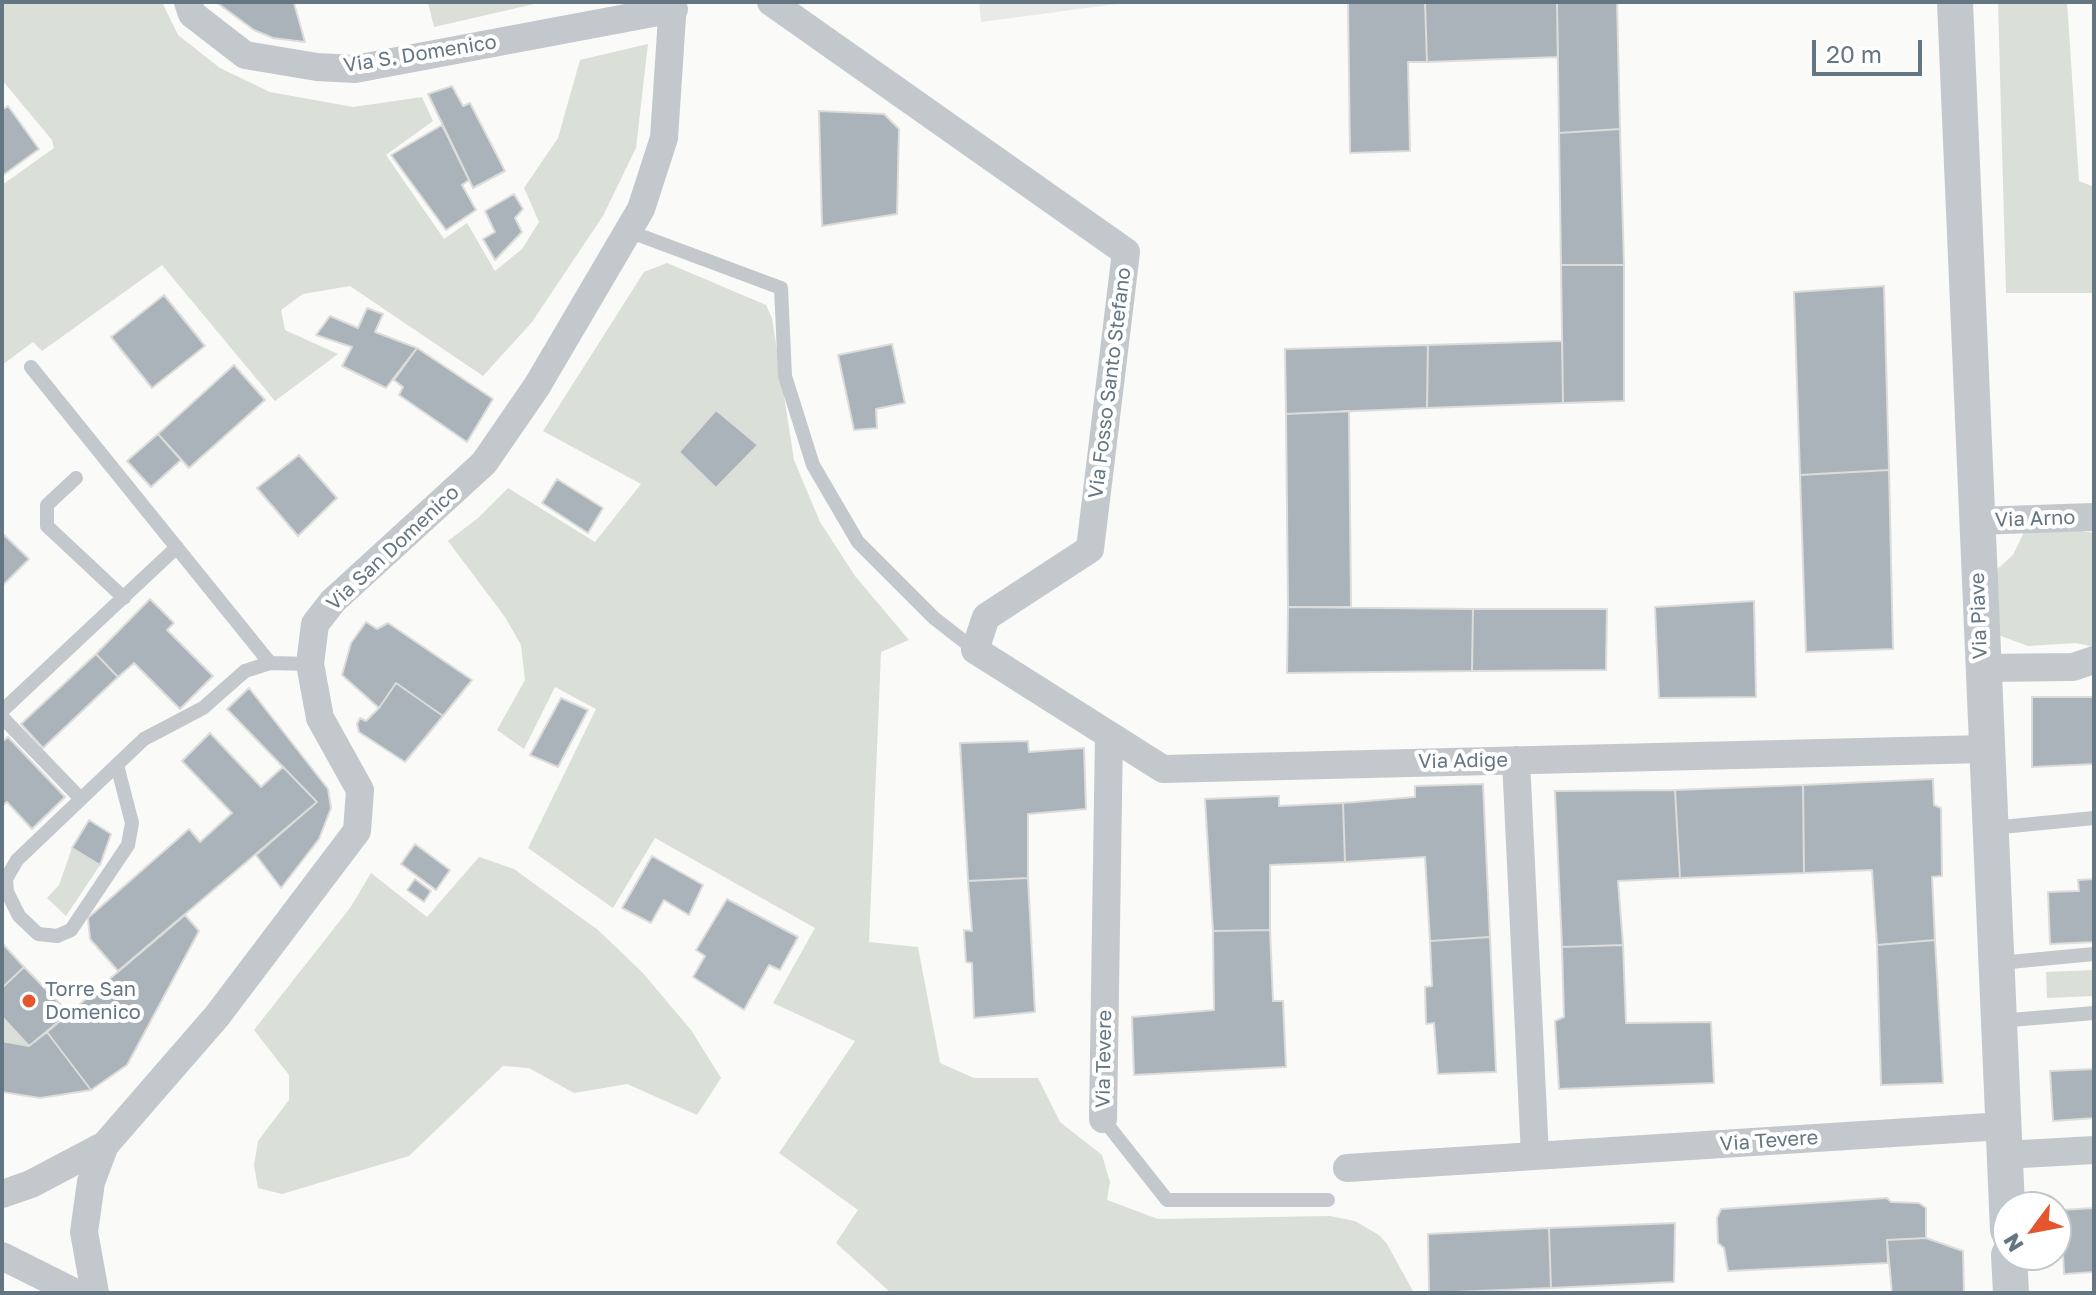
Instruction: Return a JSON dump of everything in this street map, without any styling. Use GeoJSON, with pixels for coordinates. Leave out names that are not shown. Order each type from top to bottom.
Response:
{"type":"FeatureCollection","features":[{"type":"Feature","properties":{"kind":"street","name":"Via S. Domenico"},"geometry":{"type":"LineString","coordinates":[[188,2],[192,14],[245,55],[317,67],[355,69],[673,5]]}},
{"type":"Feature","properties":{"kind":"street","name":"Via Fosso Santo Stefano"},"geometry":{"type":"LineString","coordinates":[[771,2],[1126,252],[1090,549],[986,617],[975,650]]}},
{"type":"Feature","properties":{"kind":"street","name":"Via Piave"},"geometry":{"type":"LineString","coordinates":[[1955,2],[1981,668],[2006,1191]]}},
{"type":"Feature","properties":{"kind":"street","name":"Via San Domenico"},"geometry":{"type":"LineString","coordinates":[[95,1293],[84,1232],[91,1182],[105,1145],[217,1016],[357,831],[360,790],[320,718],[310,664],[315,624],[333,601],[484,463],[537,386],[641,209],[664,138],[673,5]]}},
{"type":"Feature","properties":{"kind":"street","name":"Via Arno"},"geometry":{"type":"LineString","coordinates":[[1975,521],[2094,517]]}},
{"type":"Feature","properties":{"kind":"street","name":"Via Adige"},"geometry":{"type":"LineString","coordinates":[[975,650],[1163,769],[1985,749]]}},
{"type":"Feature","properties":{"kind":"street"},"geometry":{"type":"LineString","coordinates":[[1981,668],[2073,667],[2094,660]]}},
{"type":"Feature","properties":{"kind":"street","name":"Via Tevere"},"geometry":{"type":"LineString","coordinates":[[1103,1119],[1109,735]]}},
{"type":"Feature","properties":{"kind":"street"},"geometry":{"type":"LineString","coordinates":[[1516,760],[1535,1156]]}},
{"type":"Feature","properties":{"kind":"street","name":"Via Tevere"},"geometry":{"type":"LineString","coordinates":[[1347,1168],[1535,1156],[2004,1141],[2094,1150]]}},
{"type":"Feature","properties":{"kind":"street","name":"Via San Domenico"},"geometry":{"type":"LineString","coordinates":[[2,1194],[31,1184],[105,1145]]}},
{"type":"Feature","properties":{"kind":"street"},"geometry":{"type":"LineString","coordinates":[[2,1256],[76,1293]]}},
{"type":"Feature","properties":{"kind":"street"},"geometry":{"type":"LineString","coordinates":[[2010,1271],[2011,1293]]}},
{"type":"Feature","properties":{"kind":"lane"},"geometry":{"type":"LineString","coordinates":[[628,231],[781,288],[785,376],[813,465],[858,542],[934,618],[975,650]]}},
{"type":"Feature","properties":{"kind":"lane"},"geometry":{"type":"LineString","coordinates":[[31,367],[270,663]]}},
{"type":"Feature","properties":{"kind":"lane"},"geometry":{"type":"LineString","coordinates":[[76,478],[47,505],[47,526],[124,598]]}},
{"type":"Feature","properties":{"kind":"lane"},"geometry":{"type":"LineString","coordinates":[[81,799],[2,714],[177,547]]}},
{"type":"Feature","properties":{"kind":"lane"},"geometry":{"type":"LineString","coordinates":[[117,765],[132,823],[128,845],[78,923],[65,935],[49,937],[38,934],[19,916],[7,892],[6,879],[17,860],[144,739],[203,708],[245,671],[270,663],[310,664]]}},
{"type":"Feature","properties":{"kind":"lane"},"geometry":{"type":"LineString","coordinates":[[1989,828],[2094,818]]}},
{"type":"Feature","properties":{"kind":"lane"},"geometry":{"type":"LineString","coordinates":[[1995,963],[2094,954]]}},
{"type":"Feature","properties":{"kind":"lane"},"geometry":{"type":"LineString","coordinates":[[1998,1021],[2094,1013]]}},
{"type":"Feature","properties":{"kind":"lane","name":"Via Tevere"},"geometry":{"type":"LineString","coordinates":[[1103,1119],[1167,1200],[1328,1200]]}},
{"type":"Feature","properties":{"kind":"shaded area"},"geometry":{"type":"Polygon","coordinates":[[[2,2],[162,2],[178,35],[220,68],[270,92],[353,107],[422,97],[433,121],[386,155],[444,239],[467,223],[495,271],[522,249],[539,222],[524,188],[558,138],[580,60],[648,44],[636,148],[603,216],[532,322],[483,376],[350,286],[303,294],[281,310],[285,330],[338,354],[275,401],[162,265],[42,351],[33,342],[2,365],[2,185],[54,148],[52,140],[2,80],[2,2]]]}},
{"type":"Feature","properties":{"kind":"shaded area"},"geometry":{"type":"Polygon","coordinates":[[[428,2],[543,2],[434,27],[428,2]]]}},
{"type":"Feature","properties":{"kind":"shaded area"},"geometry":{"type":"Polygon","coordinates":[[[979,2],[1132,2],[981,22],[979,2]]]}},
{"type":"Feature","properties":{"kind":"shaded area"},"geometry":{"type":"Polygon","coordinates":[[[1998,2],[2067,2],[2079,181],[2094,187],[2094,293],[2006,293],[1998,2]]]}},
{"type":"Feature","properties":{"kind":"shaded area"},"geometry":{"type":"Polygon","coordinates":[[[667,263],[766,305],[772,318],[794,460],[820,522],[855,576],[909,640],[881,652],[869,942],[918,947],[940,1063],[974,1078],[1038,1078],[1060,1122],[1102,1155],[1110,1182],[1107,1200],[1158,1219],[1330,1216],[1355,1221],[1379,1235],[1387,1244],[1414,1293],[891,1293],[836,1243],[858,1210],[779,1153],[855,1041],[773,1003],[815,928],[655,838],[613,908],[528,848],[596,709],[555,687],[524,749],[497,730],[525,680],[521,645],[505,617],[448,541],[478,518],[508,488],[595,542],[641,484],[543,431],[644,272],[667,263]]]}},
{"type":"Feature","properties":{"kind":"shaded area"},"geometry":{"type":"Polygon","coordinates":[[[2028,524],[2094,533],[2094,647],[2076,643],[2028,646],[1990,632],[1985,580],[2013,555],[2028,524]]]}},
{"type":"Feature","properties":{"kind":"shaded area"},"geometry":{"type":"Polygon","coordinates":[[[72,848],[100,865],[66,916],[47,898],[59,885],[72,848]]]}},
{"type":"Feature","properties":{"kind":"shaded area"},"geometry":{"type":"Polygon","coordinates":[[[479,857],[514,869],[598,930],[642,972],[691,1030],[721,1078],[697,1115],[627,1084],[574,1093],[529,1068],[503,1066],[409,1156],[282,1194],[258,1188],[254,1165],[258,1141],[289,1100],[289,1075],[254,1030],[350,908],[371,873],[427,917],[479,857]]]}},
{"type":"Feature","properties":{"kind":"shaded area"},"geometry":{"type":"Polygon","coordinates":[[[2094,970],[2094,996],[2047,998],[2046,972],[2094,970]]]}},
{"type":"Feature","properties":{"kind":"shaded area"},"geometry":{"type":"Polygon","coordinates":[[[2,1017],[29,1046],[2,1041],[2,1017]]]}},
{"type":"Feature","properties":{"kind":"building"},"geometry":{"type":"Polygon","coordinates":[[[216,2],[302,2],[294,3],[305,42],[273,38],[254,30],[216,2]]]}},
{"type":"Feature","properties":{"kind":"building"},"geometry":{"type":"Polygon","coordinates":[[[1348,2],[1425,2],[1427,62],[1408,62],[1410,151],[1350,153],[1348,2]]]}},
{"type":"Feature","properties":{"kind":"building"},"geometry":{"type":"Polygon","coordinates":[[[1425,2],[1557,2],[1558,57],[1427,62],[1425,2]]]}},
{"type":"Feature","properties":{"kind":"building"},"geometry":{"type":"Polygon","coordinates":[[[1557,2],[1617,2],[1620,129],[1559,133],[1557,2]]]}},
{"type":"Feature","properties":{"kind":"building"},"geometry":{"type":"Polygon","coordinates":[[[452,86],[463,106],[470,103],[505,171],[473,188],[428,94],[452,86]]]}},
{"type":"Feature","properties":{"kind":"building"},"geometry":{"type":"Polygon","coordinates":[[[8,106],[39,149],[2,176],[2,110],[8,106]]]}},
{"type":"Feature","properties":{"kind":"building"},"geometry":{"type":"Polygon","coordinates":[[[819,111],[884,114],[899,129],[897,214],[822,226],[819,111]]]}},
{"type":"Feature","properties":{"kind":"building"},"geometry":{"type":"Polygon","coordinates":[[[442,125],[469,180],[462,185],[476,210],[446,230],[391,155],[442,125]]]}},
{"type":"Feature","properties":{"kind":"building"},"geometry":{"type":"Polygon","coordinates":[[[1620,129],[1624,265],[1561,265],[1559,133],[1620,129]]]}},
{"type":"Feature","properties":{"kind":"building"},"geometry":{"type":"Polygon","coordinates":[[[514,194],[523,209],[515,218],[522,232],[495,260],[483,239],[495,232],[485,211],[514,194]]]}},
{"type":"Feature","properties":{"kind":"building"},"geometry":{"type":"Polygon","coordinates":[[[1561,265],[1624,265],[1624,401],[1563,403],[1561,265]]]}},
{"type":"Feature","properties":{"kind":"building"},"geometry":{"type":"Polygon","coordinates":[[[1884,286],[1889,470],[1800,475],[1794,292],[1884,286]]]}},
{"type":"Feature","properties":{"kind":"building"},"geometry":{"type":"Polygon","coordinates":[[[164,295],[205,346],[152,388],[111,337],[164,295]]]}},
{"type":"Feature","properties":{"kind":"building"},"geometry":{"type":"Polygon","coordinates":[[[367,308],[383,314],[375,332],[417,348],[386,388],[342,366],[352,347],[316,335],[330,316],[358,328],[367,308]]]}},
{"type":"Feature","properties":{"kind":"building"},"geometry":{"type":"Polygon","coordinates":[[[1562,341],[1563,403],[1427,408],[1428,345],[1562,341]]]}},
{"type":"Feature","properties":{"kind":"building"},"geometry":{"type":"Polygon","coordinates":[[[892,344],[905,403],[876,409],[877,428],[854,430],[838,355],[892,344]]]}},
{"type":"Feature","properties":{"kind":"building"},"geometry":{"type":"Polygon","coordinates":[[[1428,345],[1427,408],[1286,414],[1285,349],[1428,345]]]}},
{"type":"Feature","properties":{"kind":"building"},"geometry":{"type":"Polygon","coordinates":[[[417,348],[493,399],[467,442],[399,395],[403,387],[394,380],[417,348]]]}},
{"type":"Feature","properties":{"kind":"building"},"geometry":{"type":"Polygon","coordinates":[[[234,365],[265,400],[189,468],[158,434],[234,365]]]}},
{"type":"Feature","properties":{"kind":"building"},"geometry":{"type":"Polygon","coordinates":[[[716,410],[758,445],[716,488],[679,452],[716,410]]]}},
{"type":"Feature","properties":{"kind":"building"},"geometry":{"type":"Polygon","coordinates":[[[1349,411],[1351,607],[1288,607],[1286,414],[1349,411]]]}},
{"type":"Feature","properties":{"kind":"building"},"geometry":{"type":"Polygon","coordinates":[[[158,434],[181,460],[151,487],[127,461],[158,434]]]}},
{"type":"Feature","properties":{"kind":"building"},"geometry":{"type":"Polygon","coordinates":[[[299,455],[337,498],[298,536],[257,488],[299,455]]]}},
{"type":"Feature","properties":{"kind":"building"},"geometry":{"type":"Polygon","coordinates":[[[1889,470],[1893,649],[1806,652],[1800,475],[1889,470]]]}},
{"type":"Feature","properties":{"kind":"building"},"geometry":{"type":"Polygon","coordinates":[[[557,479],[603,508],[588,533],[542,503],[557,479]]]}},
{"type":"Feature","properties":{"kind":"building"},"geometry":{"type":"Polygon","coordinates":[[[2,533],[29,559],[2,586],[2,533]]]}},
{"type":"Feature","properties":{"kind":"building"},"geometry":{"type":"Polygon","coordinates":[[[150,599],[174,623],[167,630],[213,676],[180,709],[134,663],[118,677],[96,654],[150,599]]]}},
{"type":"Feature","properties":{"kind":"building"},"geometry":{"type":"Polygon","coordinates":[[[1754,601],[1756,697],[1659,698],[1655,607],[1754,601]]]}},
{"type":"Feature","properties":{"kind":"building"},"geometry":{"type":"Polygon","coordinates":[[[1288,607],[1473,609],[1472,671],[1287,673],[1288,607]]]}},
{"type":"Feature","properties":{"kind":"building"},"geometry":{"type":"Polygon","coordinates":[[[1473,609],[1607,609],[1606,670],[1472,671],[1473,609]]]}},
{"type":"Feature","properties":{"kind":"building"},"geometry":{"type":"Polygon","coordinates":[[[366,622],[377,629],[388,623],[472,680],[443,716],[396,683],[379,708],[342,675],[351,643],[366,622]]]}},
{"type":"Feature","properties":{"kind":"building"},"geometry":{"type":"Polygon","coordinates":[[[96,654],[118,677],[43,748],[21,724],[96,654]]]}},
{"type":"Feature","properties":{"kind":"building"},"geometry":{"type":"Polygon","coordinates":[[[396,683],[443,716],[405,762],[359,732],[357,724],[360,718],[366,721],[379,708],[396,683]]]}},
{"type":"Feature","properties":{"kind":"building"},"geometry":{"type":"Polygon","coordinates":[[[249,688],[328,789],[331,808],[319,839],[281,888],[256,855],[317,802],[227,709],[249,688]]]}},
{"type":"Feature","properties":{"kind":"building"},"geometry":{"type":"Polygon","coordinates":[[[2032,697],[2094,697],[2094,764],[2032,767],[2032,697]]]}},
{"type":"Feature","properties":{"kind":"building"},"geometry":{"type":"Polygon","coordinates":[[[561,698],[588,710],[558,767],[530,755],[561,698]]]}},
{"type":"Feature","properties":{"kind":"building"},"geometry":{"type":"Polygon","coordinates":[[[210,733],[261,787],[283,767],[317,802],[118,971],[90,939],[88,918],[189,829],[200,842],[232,813],[182,761],[210,733]]]}},
{"type":"Feature","properties":{"kind":"building"},"geometry":{"type":"Polygon","coordinates":[[[8,737],[65,797],[32,829],[7,802],[2,806],[2,742],[8,737]]]}},
{"type":"Feature","properties":{"kind":"building"},"geometry":{"type":"Polygon","coordinates":[[[1028,741],[1029,752],[1084,748],[1086,809],[1028,814],[1028,878],[968,881],[960,743],[1028,741]]]}},
{"type":"Feature","properties":{"kind":"building"},"geometry":{"type":"Polygon","coordinates":[[[1933,779],[1934,805],[1941,808],[1942,876],[1932,877],[1935,940],[1877,945],[1872,870],[1804,873],[1803,785],[1933,779]]]}},
{"type":"Feature","properties":{"kind":"building"},"geometry":{"type":"Polygon","coordinates":[[[1483,784],[1490,937],[1430,941],[1425,857],[1345,862],[1343,803],[1415,797],[1415,786],[1483,784]]]}},
{"type":"Feature","properties":{"kind":"building"},"geometry":{"type":"Polygon","coordinates":[[[1803,785],[1804,873],[1680,878],[1675,790],[1803,785]]]}},
{"type":"Feature","properties":{"kind":"building"},"geometry":{"type":"Polygon","coordinates":[[[1675,790],[1680,878],[1618,881],[1623,945],[1562,947],[1555,791],[1675,790]]]}},
{"type":"Feature","properties":{"kind":"building"},"geometry":{"type":"Polygon","coordinates":[[[1279,796],[1279,806],[1343,803],[1345,862],[1270,865],[1270,930],[1213,931],[1205,799],[1279,796]]]}},
{"type":"Feature","properties":{"kind":"building"},"geometry":{"type":"Polygon","coordinates":[[[89,820],[111,834],[100,865],[72,848],[89,820]]]}},
{"type":"Feature","properties":{"kind":"building"},"geometry":{"type":"Polygon","coordinates":[[[415,844],[450,870],[436,890],[401,864],[415,844]]]}},
{"type":"Feature","properties":{"kind":"building"},"geometry":{"type":"Polygon","coordinates":[[[652,856],[703,885],[689,915],[664,900],[651,923],[622,908],[652,856]]]}},
{"type":"Feature","properties":{"kind":"building"},"geometry":{"type":"Polygon","coordinates":[[[1028,878],[1035,1012],[974,1018],[972,963],[966,962],[964,930],[972,931],[968,881],[1028,878]]]}},
{"type":"Feature","properties":{"kind":"building"},"geometry":{"type":"Polygon","coordinates":[[[415,879],[431,891],[424,902],[407,890],[415,879]]]}},
{"type":"Feature","properties":{"kind":"building"},"geometry":{"type":"Polygon","coordinates":[[[2094,879],[2094,942],[2050,944],[2048,892],[2079,891],[2078,880],[2094,879]]]}},
{"type":"Feature","properties":{"kind":"building"},"geometry":{"type":"Polygon","coordinates":[[[727,899],[798,937],[780,970],[769,965],[744,1010],[693,977],[705,956],[696,950],[727,899]]]}},
{"type":"Feature","properties":{"kind":"building"},"geometry":{"type":"Polygon","coordinates":[[[185,915],[199,931],[127,1065],[91,1090],[47,1032],[185,915]]]}},
{"type":"Feature","properties":{"kind":"building"},"geometry":{"type":"Polygon","coordinates":[[[1270,930],[1273,1001],[1283,1001],[1286,1067],[1134,1075],[1132,1017],[1214,1010],[1213,931],[1270,930]]]}},
{"type":"Feature","properties":{"kind":"building"},"geometry":{"type":"Polygon","coordinates":[[[1490,937],[1496,1072],[1438,1074],[1434,1023],[1426,1024],[1425,987],[1432,986],[1430,941],[1490,937]]]}},
{"type":"Feature","properties":{"kind":"building"},"geometry":{"type":"Polygon","coordinates":[[[1935,940],[1943,1083],[1881,1085],[1877,945],[1935,940]]]}},
{"type":"Feature","properties":{"kind":"building"},"geometry":{"type":"Polygon","coordinates":[[[2,943],[24,967],[2,988],[2,943]]]}},
{"type":"Feature","properties":{"kind":"building"},"geometry":{"type":"Polygon","coordinates":[[[1623,945],[1626,1023],[1711,1022],[1714,1083],[1559,1089],[1555,1021],[1564,1017],[1562,947],[1623,945]]]}},
{"type":"Feature","properties":{"kind":"building","name":"Torre San Domenico"},"geometry":{"type":"Polygon","coordinates":[[[24,967],[69,1013],[29,1046],[2,1017],[2,988],[24,967]]]}},
{"type":"Feature","properties":{"kind":"building"},"geometry":{"type":"Polygon","coordinates":[[[47,1032],[91,1090],[40,1098],[2,1092],[2,1041],[29,1046],[47,1032]]]}},
{"type":"Feature","properties":{"kind":"building"},"geometry":{"type":"Polygon","coordinates":[[[2094,1069],[2094,1118],[2053,1121],[2050,1071],[2094,1069]]]}},
{"type":"Feature","properties":{"kind":"building"},"geometry":{"type":"Polygon","coordinates":[[[1887,1198],[1891,1202],[1919,1203],[1926,1208],[1926,1238],[1887,1240],[1888,1263],[1728,1271],[1724,1248],[1718,1243],[1717,1218],[1721,1209],[1887,1198]]]}},
{"type":"Feature","properties":{"kind":"building"},"geometry":{"type":"Polygon","coordinates":[[[2094,1208],[2094,1272],[2064,1274],[2064,1271],[2072,1271],[2072,1209],[2094,1208]]]}},
{"type":"Feature","properties":{"kind":"building"},"geometry":{"type":"Polygon","coordinates":[[[1675,1223],[1674,1282],[1551,1288],[1549,1228],[1675,1223]]]}},
{"type":"Feature","properties":{"kind":"building"},"geometry":{"type":"Polygon","coordinates":[[[1549,1228],[1551,1288],[1429,1293],[1428,1234],[1549,1228]]]}},
{"type":"Feature","properties":{"kind":"building"},"geometry":{"type":"Polygon","coordinates":[[[1926,1238],[1963,1251],[1964,1293],[1892,1293],[1887,1240],[1926,1238]]]}},
{"type":"Feature","properties":{"kind":"place","name":"Torre San Domenico"},"geometry":{"type":"Point","coordinates":[29,1001]}}]}
